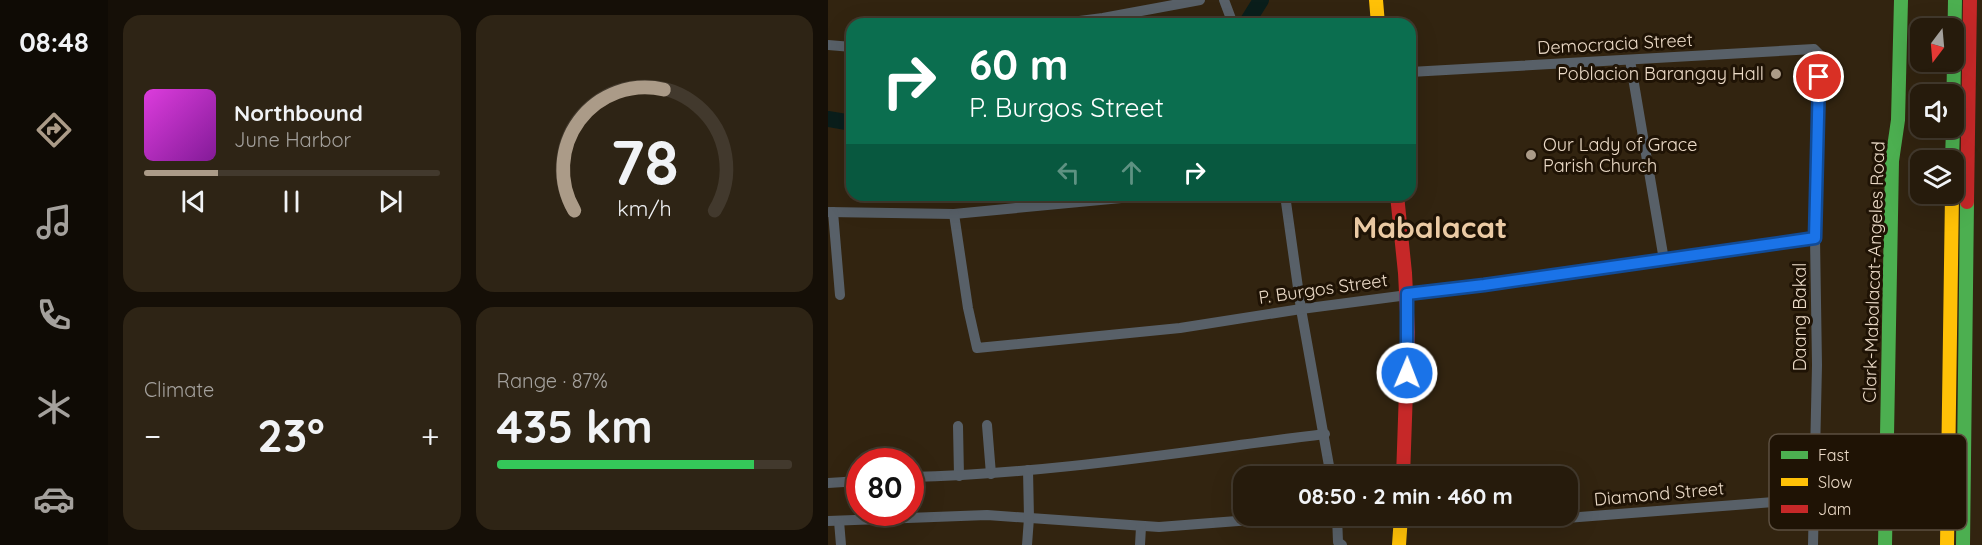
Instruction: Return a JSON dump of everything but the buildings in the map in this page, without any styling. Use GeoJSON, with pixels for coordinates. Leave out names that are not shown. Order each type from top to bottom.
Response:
{"type":"FeatureCollection","features":[{"type":"Feature","properties":{"kind":"main road"},"geometry":{"type":"LineString","coordinates":[[1376,0],[1378,18]]}},
{"type":"Feature","properties":{"kind":"main road","name":"Clark-Mabalacat-Angeles Road"},"geometry":{"type":"LineString","coordinates":[[1888,434],[1892,161],[1898,120],[1901,0]]}},
{"type":"Feature","properties":{"kind":"main road"},"geometry":{"type":"LineString","coordinates":[[1954,84],[1955,0]]}},
{"type":"Feature","properties":{"kind":"main road"},"geometry":{"type":"LineString","coordinates":[[1965,434],[1970,0]]}},
{"type":"Feature","properties":{"kind":"main road"},"geometry":{"type":"LineString","coordinates":[[1398,201],[1407,294],[1408,352],[1403,466]]}},
{"type":"Feature","properties":{"kind":"main road"},"geometry":{"type":"LineString","coordinates":[[1949,434],[1952,204]]}},
{"type":"Feature","properties":{"kind":"main road"},"geometry":{"type":"LineString","coordinates":[[1399,545],[1400,526]]}},
{"type":"Feature","properties":{"kind":"main road","name":"Clark-Mabalacat-Angeles Road"},"geometry":{"type":"LineString","coordinates":[[1886,530],[1886,545]]}},
{"type":"Feature","properties":{"kind":"main road"},"geometry":{"type":"LineString","coordinates":[[1947,530],[1947,545]]}},
{"type":"Feature","properties":{"kind":"main road"},"geometry":{"type":"LineString","coordinates":[[1964,530],[1964,545]]}},
{"type":"Feature","properties":{"kind":"street"},"geometry":{"type":"LineString","coordinates":[[1103,18],[1200,0]]}},
{"type":"Feature","properties":{"kind":"street"},"geometry":{"type":"LineString","coordinates":[[1224,0],[1231,18]]}},
{"type":"Feature","properties":{"kind":"street"},"geometry":{"type":"LineString","coordinates":[[828,45],[846,46]]}},
{"type":"Feature","properties":{"kind":"street","name":"Democracia Street"},"geometry":{"type":"LineString","coordinates":[[1416,72],[1814,50],[1819,54]]}},
{"type":"Feature","properties":{"kind":"street","name":"Daang Bakal"},"geometry":{"type":"LineString","coordinates":[[1815,434],[1815,238],[1819,54]]}},
{"type":"Feature","properties":{"kind":"street"},"geometry":{"type":"LineString","coordinates":[[1630,60],[1664,260]]}},
{"type":"Feature","properties":{"kind":"street"},"geometry":{"type":"LineString","coordinates":[[840,295],[830,212],[954,214],[1090,201]]}},
{"type":"Feature","properties":{"kind":"street"},"geometry":{"type":"LineString","coordinates":[[1286,201],[1301,309],[1329,466]]}},
{"type":"Feature","properties":{"kind":"street","name":"P. Burgos Street"},"geometry":{"type":"LineString","coordinates":[[954,214],[968,308],[977,348],[1180,328],[1301,309],[1815,238]]}},
{"type":"Feature","properties":{"kind":"street"},"geometry":{"type":"LineString","coordinates":[[987,424],[991,474]]}},
{"type":"Feature","properties":{"kind":"street"},"geometry":{"type":"LineString","coordinates":[[958,426],[959,476]]}},
{"type":"Feature","properties":{"kind":"street"},"geometry":{"type":"LineString","coordinates":[[924,477],[1028,471],[1324,434]]}},
{"type":"Feature","properties":{"kind":"street"},"geometry":{"type":"LineString","coordinates":[[1027,545],[1028,471]]}},
{"type":"Feature","properties":{"kind":"street"},"geometry":{"type":"LineString","coordinates":[[828,483],[846,481]]}},
{"type":"Feature","properties":{"kind":"street","name":"Diamond Street"},"geometry":{"type":"LineString","coordinates":[[1578,517],[1769,502]]}},
{"type":"Feature","properties":{"kind":"street"},"geometry":{"type":"LineString","coordinates":[[841,545],[833,521],[987,515],[1141,527],[1233,521]]}},
{"type":"Feature","properties":{"kind":"street"},"geometry":{"type":"LineString","coordinates":[[1337,526],[1338,542],[1342,545]]}},
{"type":"Feature","properties":{"kind":"street"},"geometry":{"type":"LineString","coordinates":[[1140,545],[1141,527]]}},
{"type":"Feature","properties":{"kind":"street","name":"Daang Bakal"},"geometry":{"type":"LineString","coordinates":[[1813,530],[1813,545]]}},
{"type":"Feature","properties":{"kind":"waterway"},"geometry":{"type":"LineString","coordinates":[[1250,18],[1261,0]]}},
{"type":"Feature","properties":{"kind":"waterway"},"geometry":{"type":"LineString","coordinates":[[828,119],[846,122]]}},
{"type":"Feature","properties":{"kind":"traffic: fast"},"geometry":{"type":"LineString","coordinates":[[1887,434],[1892,161],[1898,120],[1901,0]]}},
{"type":"Feature","properties":{"kind":"traffic: fast"},"geometry":{"type":"LineString","coordinates":[[1954,84],[1955,0]]}},
{"type":"Feature","properties":{"kind":"traffic: fast"},"geometry":{"type":"LineString","coordinates":[[1952,150],[1953,138]]}},
{"type":"Feature","properties":{"kind":"traffic: fast"},"geometry":{"type":"LineString","coordinates":[[1964,434],[1967,202]]}},
{"type":"Feature","properties":{"kind":"traffic: fast"},"geometry":{"type":"LineString","coordinates":[[1885,530],[1885,545]]}},
{"type":"Feature","properties":{"kind":"traffic: fast"},"geometry":{"type":"LineString","coordinates":[[1963,530],[1963,545]]}},
{"type":"Feature","properties":{"kind":"traffic: slow"},"geometry":{"type":"LineString","coordinates":[[1376,0],[1378,18]]}},
{"type":"Feature","properties":{"kind":"traffic: slow"},"geometry":{"type":"LineString","coordinates":[[1949,434],[1952,204]]}},
{"type":"Feature","properties":{"kind":"traffic: slow"},"geometry":{"type":"LineString","coordinates":[[1399,545],[1400,526]]}},
{"type":"Feature","properties":{"kind":"traffic: slow"},"geometry":{"type":"LineString","coordinates":[[1947,530],[1947,545]]}},
{"type":"Feature","properties":{"kind":"traffic: jam"},"geometry":{"type":"LineString","coordinates":[[1967,202],[1970,0]]}},
{"type":"Feature","properties":{"kind":"traffic: jam"},"geometry":{"type":"LineString","coordinates":[[1398,201],[1408,332],[1403,466]]}},
{"type":"Feature","properties":{"kind":"place","name":"Poblacion Barangay Hall"},"geometry":{"type":"Point","coordinates":[1776,74]}},
{"type":"Feature","properties":{"kind":"place","name":"Our Lady of Grace Parish Church"},"geometry":{"type":"Point","coordinates":[1531,155]}},
{"type":"Feature","properties":{"kind":"district","name":"Mabalacat"},"geometry":{"type":"Point","coordinates":[1430,228]}},
{"type":"Feature","properties":{"kind":"route"},"geometry":{"type":"LineString","coordinates":[[1407,373],[1407,294],[1815,238],[1819,77]]}}]}
